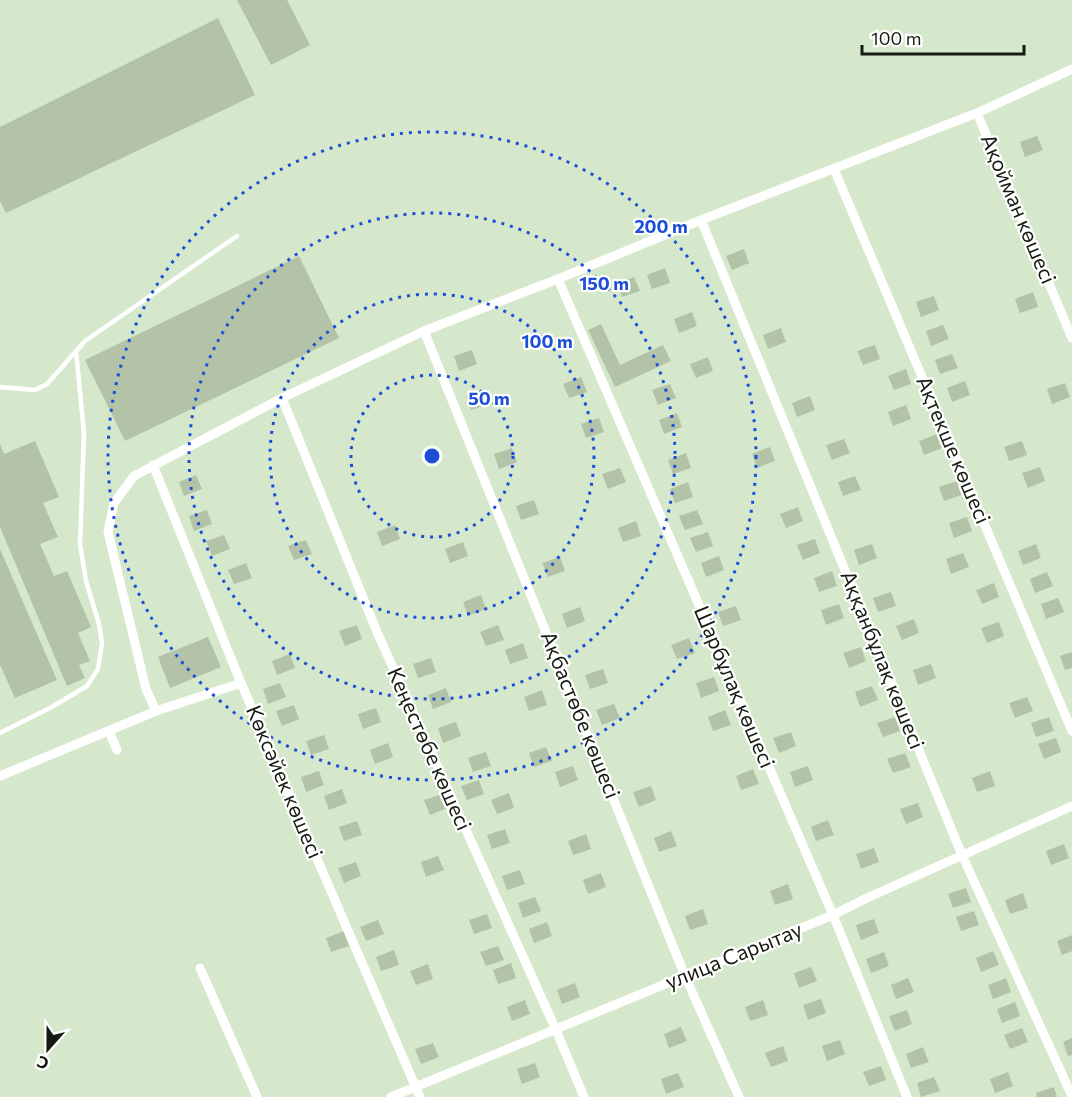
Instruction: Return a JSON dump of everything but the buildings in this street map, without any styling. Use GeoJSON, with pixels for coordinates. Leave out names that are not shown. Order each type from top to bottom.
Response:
{"type":"FeatureCollection","features":[{"type":"Feature","properties":{"kind":"street"},"geometry":{"type":"LineString","coordinates":[[156,711],[146,689],[108,532],[114,503],[134,476],[282,398],[424,331],[977,113],[1072,69]]}},
{"type":"Feature","properties":{"kind":"street","name":"Ақойман көшесі"},"geometry":{"type":"LineString","coordinates":[[977,113],[1072,338]]}},
{"type":"Feature","properties":{"kind":"street","name":"Ақтекше көшесі"},"geometry":{"type":"LineString","coordinates":[[834,169],[1072,731]]}},
{"type":"Feature","properties":{"kind":"street","name":"Аққанбұлақ көшесі"},"geometry":{"type":"LineString","coordinates":[[701,220],[962,855],[1072,1095]]}},
{"type":"Feature","properties":{"kind":"street","name":"Шарбұлақ көшесі"},"geometry":{"type":"LineString","coordinates":[[558,279],[832,915],[907,1097]]}},
{"type":"Feature","properties":{"kind":"street","name":"Ақбастөбе көшесі"},"geometry":{"type":"LineString","coordinates":[[424,331],[685,976],[739,1097]]}},
{"type":"Feature","properties":{"kind":"street","name":"Кеңестөбе көшесі"},"geometry":{"type":"LineString","coordinates":[[282,398],[377,632],[584,1097]]}},
{"type":"Feature","properties":{"kind":"street","name":"Көксәйек көшесі"},"geometry":{"type":"LineString","coordinates":[[153,465],[241,683],[420,1097]]}},
{"type":"Feature","properties":{"kind":"street"},"geometry":{"type":"LineString","coordinates":[[0,776],[156,711],[241,683]]}},
{"type":"Feature","properties":{"kind":"street"},"geometry":{"type":"LineString","coordinates":[[109,731],[117,750]]}},
{"type":"Feature","properties":{"kind":"street","name":"улица Сарытау"},"geometry":{"type":"LineString","coordinates":[[391,1097],[832,915],[1072,806]]}},
{"type":"Feature","properties":{"kind":"street"},"geometry":{"type":"LineString","coordinates":[[200,968],[257,1097]]}},
{"type":"Feature","properties":{"kind":"lane"},"geometry":{"type":"LineString","coordinates":[[0,387],[35,390],[47,384],[85,341],[237,236]]}},
{"type":"Feature","properties":{"kind":"lane"},"geometry":{"type":"LineString","coordinates":[[0,733],[87,686],[98,669],[102,643],[101,633],[86,581],[80,544],[84,433],[76,351]]}}]}
